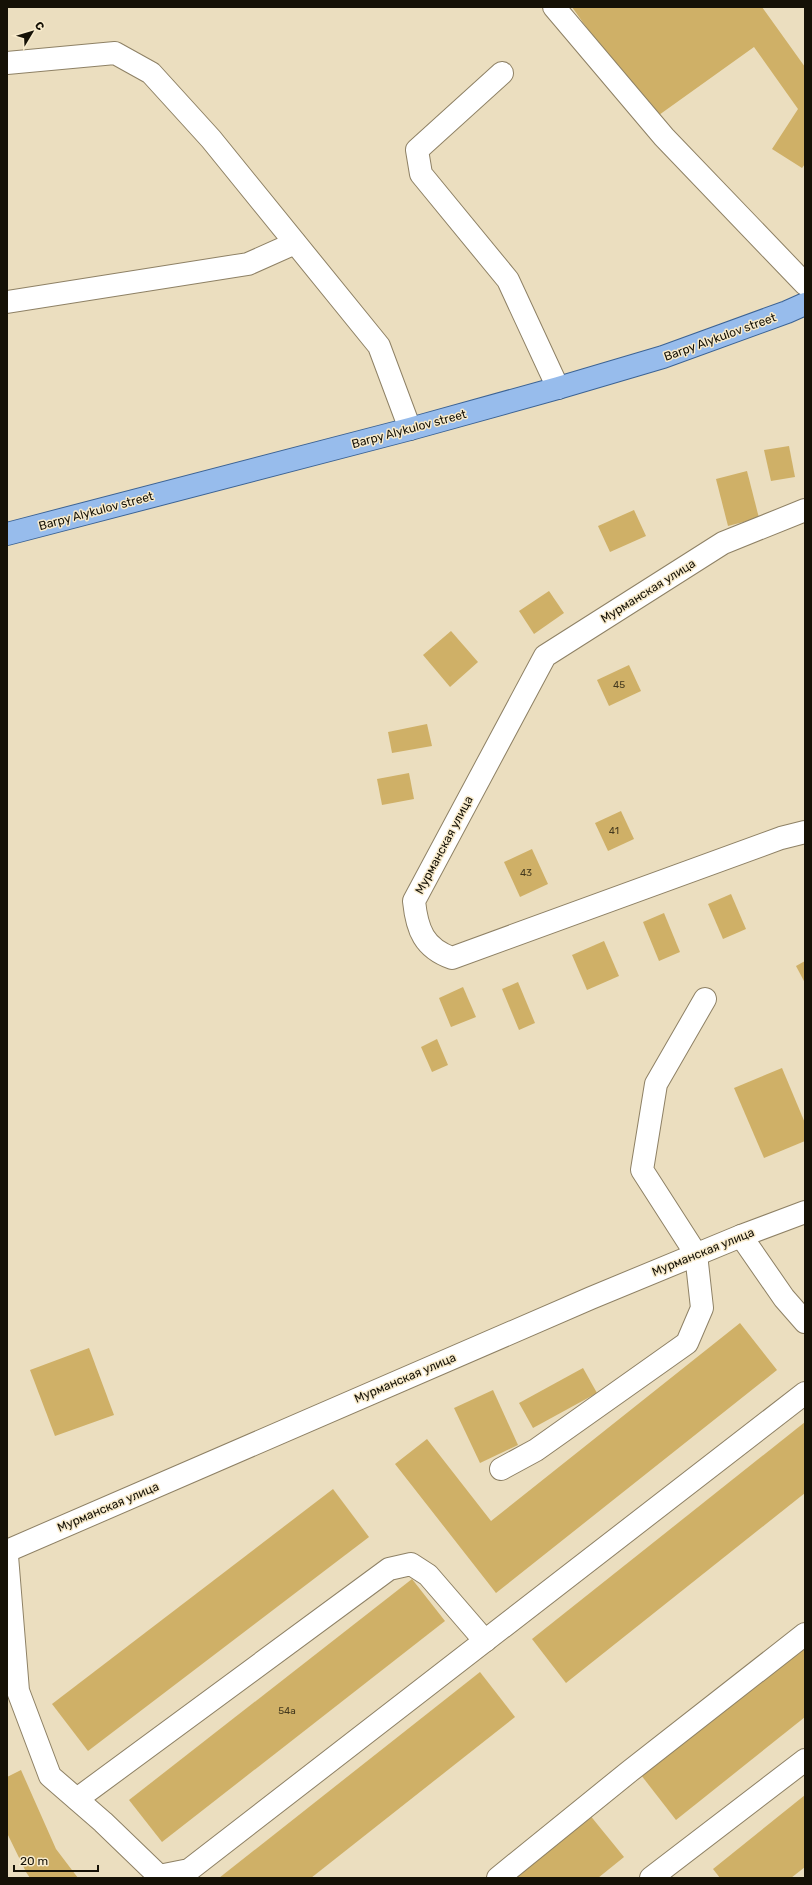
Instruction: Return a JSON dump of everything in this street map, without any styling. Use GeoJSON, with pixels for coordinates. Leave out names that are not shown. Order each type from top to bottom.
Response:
{"type":"FeatureCollection","features":[{"type":"Feature","properties":{"kind":"main road","name":"Barpy Alykulov street"},"geometry":{"type":"LineString","coordinates":[[7,534],[410,429],[558,388],[662,357],[787,312],[805,304]]}},
{"type":"Feature","properties":{"kind":"street"},"geometry":{"type":"LineString","coordinates":[[554,7],[664,137],[805,284]]}},
{"type":"Feature","properties":{"kind":"street"},"geometry":{"type":"LineString","coordinates":[[7,63],[115,53],[151,73],[211,139],[379,346],[410,429]]}},
{"type":"Feature","properties":{"kind":"street"},"geometry":{"type":"LineString","coordinates":[[502,73],[417,150],[421,174],[508,280],[558,388]]}},
{"type":"Feature","properties":{"kind":"street"},"geometry":{"type":"LineString","coordinates":[[7,302],[248,264],[295,243]]}},
{"type":"Feature","properties":{"kind":"street","name":"Мурманская улица"},"geometry":{"type":"LineString","coordinates":[[805,510],[723,544],[545,656],[414,901],[416,919],[424,940],[438,953],[452,958],[781,838],[805,832]]}},
{"type":"Feature","properties":{"kind":"street"},"geometry":{"type":"LineString","coordinates":[[501,1469],[536,1450],[687,1343],[702,1308],[696,1254],[642,1170],[656,1084],[705,999]]}},
{"type":"Feature","properties":{"kind":"street","name":"Мурманская улица"},"geometry":{"type":"LineString","coordinates":[[7,1551],[591,1298],[696,1254],[805,1212]]}},
{"type":"Feature","properties":{"kind":"street"},"geometry":{"type":"LineString","coordinates":[[741,1236],[784,1298],[805,1322]]}},
{"type":"Feature","properties":{"kind":"street"},"geometry":{"type":"LineString","coordinates":[[7,1556],[18,1691],[50,1776],[77,1799],[159,1876],[189,1870],[805,1393]]}},
{"type":"Feature","properties":{"kind":"street"},"geometry":{"type":"LineString","coordinates":[[77,1799],[389,1569],[411,1564],[428,1575],[485,1641]]}},
{"type":"Feature","properties":{"kind":"street"},"geometry":{"type":"LineString","coordinates":[[498,1878],[630,1771],[805,1634]]}},
{"type":"Feature","properties":{"kind":"street"},"geometry":{"type":"LineString","coordinates":[[651,1878],[805,1760]]}},
{"type":"Feature","properties":{"kind":"building"},"geometry":{"type":"Polygon","coordinates":[[[572,7],[762,7],[805,67],[805,164],[802,168],[772,149],[798,109],[754,47],[652,120],[572,7]]]}},
{"type":"Feature","properties":{"kind":"building"},"geometry":{"type":"Polygon","coordinates":[[[789,446],[795,477],[771,481],[764,450],[789,446]]]}},
{"type":"Feature","properties":{"kind":"building"},"geometry":{"type":"Polygon","coordinates":[[[747,471],[759,518],[728,526],[716,479],[747,471]]]}},
{"type":"Feature","properties":{"kind":"building"},"geometry":{"type":"Polygon","coordinates":[[[634,510],[646,536],[610,552],[598,526],[634,510]]]}},
{"type":"Feature","properties":{"kind":"building"},"geometry":{"type":"Polygon","coordinates":[[[549,591],[564,613],[534,634],[519,611],[549,591]]]}},
{"type":"Feature","properties":{"kind":"building"},"geometry":{"type":"Polygon","coordinates":[[[451,631],[478,662],[450,687],[423,655],[451,631]]]}},
{"type":"Feature","properties":{"kind":"building"},"geometry":{"type":"Polygon","coordinates":[[[629,665],[641,691],[609,706],[597,680],[629,665]]]}},
{"type":"Feature","properties":{"kind":"building"},"geometry":{"type":"Polygon","coordinates":[[[427,724],[432,746],[392,753],[388,732],[427,724]]]}},
{"type":"Feature","properties":{"kind":"building"},"geometry":{"type":"Polygon","coordinates":[[[409,773],[414,799],[382,805],[377,779],[409,773]]]}},
{"type":"Feature","properties":{"kind":"building"},"geometry":{"type":"Polygon","coordinates":[[[621,811],[634,839],[608,851],[595,823],[621,811]]]}},
{"type":"Feature","properties":{"kind":"building"},"geometry":{"type":"Polygon","coordinates":[[[532,849],[548,884],[520,897],[504,862],[532,849]]]}},
{"type":"Feature","properties":{"kind":"building"},"geometry":{"type":"Polygon","coordinates":[[[731,894],[746,929],[723,939],[708,904],[731,894]]]}},
{"type":"Feature","properties":{"kind":"building"},"geometry":{"type":"Polygon","coordinates":[[[664,913],[680,952],[659,961],[643,922],[664,913]]]}},
{"type":"Feature","properties":{"kind":"building"},"geometry":{"type":"Polygon","coordinates":[[[604,941],[619,976],[587,990],[572,955],[604,941]]]}},
{"type":"Feature","properties":{"kind":"building"},"geometry":{"type":"Polygon","coordinates":[[[805,961],[805,983],[796,966],[805,961]]]}},
{"type":"Feature","properties":{"kind":"building"},"geometry":{"type":"Polygon","coordinates":[[[518,982],[535,1023],[519,1030],[502,989],[518,982]]]}},
{"type":"Feature","properties":{"kind":"building"},"geometry":{"type":"Polygon","coordinates":[[[463,987],[476,1017],[451,1027],[439,998],[463,987]]]}},
{"type":"Feature","properties":{"kind":"building"},"geometry":{"type":"Polygon","coordinates":[[[437,1039],[448,1065],[432,1072],[421,1047],[437,1039]]]}},
{"type":"Feature","properties":{"kind":"building"},"geometry":{"type":"Polygon","coordinates":[[[782,1068],[805,1123],[805,1141],[764,1158],[734,1088],[782,1068]]]}},
{"type":"Feature","properties":{"kind":"building"},"geometry":{"type":"Polygon","coordinates":[[[740,1323],[777,1370],[496,1593],[395,1464],[427,1439],[491,1521],[740,1323]]]}},
{"type":"Feature","properties":{"kind":"building"},"geometry":{"type":"Polygon","coordinates":[[[89,1348],[114,1415],[55,1436],[30,1370],[89,1348]]]}},
{"type":"Feature","properties":{"kind":"building"},"geometry":{"type":"Polygon","coordinates":[[[583,1368],[597,1393],[533,1428],[519,1403],[583,1368]]]}},
{"type":"Feature","properties":{"kind":"building"},"geometry":{"type":"Polygon","coordinates":[[[493,1390],[518,1445],[480,1463],[454,1408],[493,1390]]]}},
{"type":"Feature","properties":{"kind":"building"},"geometry":{"type":"Polygon","coordinates":[[[805,1422],[805,1493],[566,1683],[532,1639],[805,1422]]]}},
{"type":"Feature","properties":{"kind":"building"},"geometry":{"type":"Polygon","coordinates":[[[333,1489],[369,1537],[88,1751],[52,1704],[333,1489]]]}},
{"type":"Feature","properties":{"kind":"building"},"geometry":{"type":"Polygon","coordinates":[[[412,1579],[445,1621],[162,1842],[129,1800],[412,1579]]]}},
{"type":"Feature","properties":{"kind":"building"},"geometry":{"type":"Polygon","coordinates":[[[805,1644],[805,1717],[676,1820],[641,1775],[805,1644]]]}},
{"type":"Feature","properties":{"kind":"building"},"geometry":{"type":"Polygon","coordinates":[[[480,1672],[515,1717],[311,1878],[219,1878],[480,1672]]]}},
{"type":"Feature","properties":{"kind":"building"},"geometry":{"type":"Polygon","coordinates":[[[21,1770],[56,1849],[78,1878],[30,1878],[26,1872],[7,1833],[7,1777],[21,1770]]]}},
{"type":"Feature","properties":{"kind":"building"},"geometry":{"type":"Polygon","coordinates":[[[805,1795],[805,1867],[791,1878],[720,1878],[713,1869],[805,1795]]]}},
{"type":"Feature","properties":{"kind":"building"},"geometry":{"type":"Polygon","coordinates":[[[589,1814],[624,1857],[598,1878],[510,1878],[589,1814]]]}}]}
